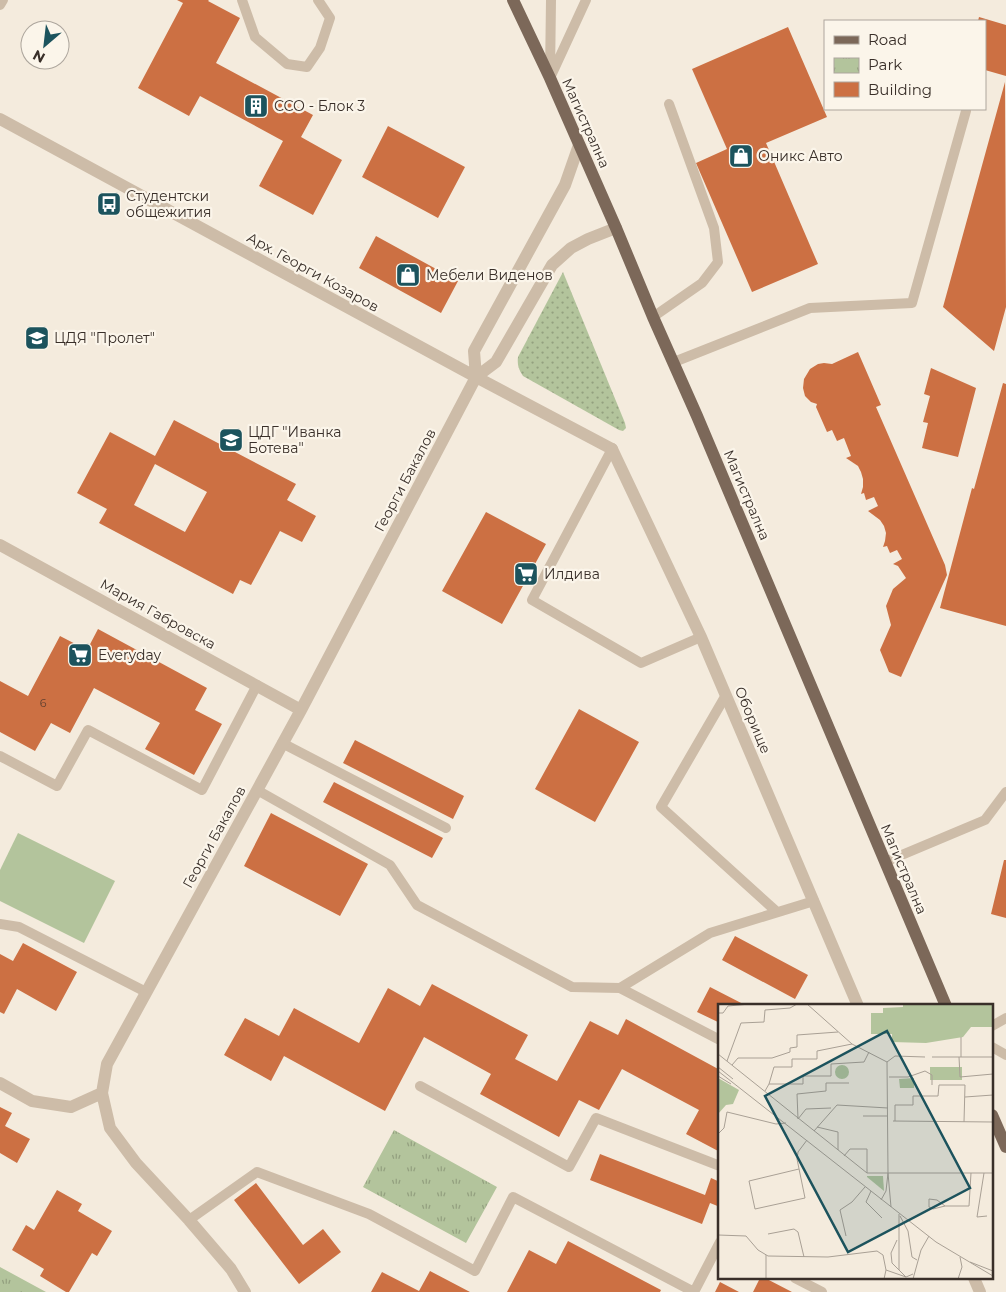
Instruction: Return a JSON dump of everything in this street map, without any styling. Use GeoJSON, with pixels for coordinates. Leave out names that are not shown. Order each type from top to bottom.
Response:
{"type":"FeatureCollection","features":[{"type":"Feature","properties":{"kind":"main road","name":"Магистрална"},"geometry":{"type":"LineString","coordinates":[[513,0],[550,78],[674,362],[945,1004]]}},
{"type":"Feature","properties":{"kind":"main road"},"geometry":{"type":"LineString","coordinates":[[994,1119],[1005,1141]]}},
{"type":"Feature","properties":{"kind":"street","name":"Арх. Георги Козаров"},"geometry":{"type":"LineString","coordinates":[[0,119],[612,449]]}},
{"type":"Feature","properties":{"kind":"street"},"geometry":{"type":"LineString","coordinates":[[476,377],[474,351],[564,185],[579,144]]}},
{"type":"Feature","properties":{"kind":"street","name":"Георги Бакалов"},"geometry":{"type":"LineString","coordinates":[[245,1292],[231,1269],[136,1163],[110,1128],[102,1093],[107,1064],[301,710],[476,377],[496,362],[552,265],[571,248],[616,228]]}},
{"type":"Feature","properties":{"kind":"street","name":"Оборище"},"geometry":{"type":"LineString","coordinates":[[612,449],[701,637],[857,1004]]}},
{"type":"Feature","properties":{"kind":"street","name":"Мария Габровска"},"geometry":{"type":"LineString","coordinates":[[0,545],[301,710]]}},
{"type":"Feature","properties":{"kind":"street"},"geometry":{"type":"LineString","coordinates":[[0,1084],[32,1101],[71,1107],[102,1093]]}},
{"type":"Feature","properties":{"kind":"street"},"geometry":{"type":"LineString","coordinates":[[975,1280],[980,1292]]}},
{"type":"Feature","properties":{"kind":"lane"},"geometry":{"type":"LineString","coordinates":[[0,5],[3,0]]}},
{"type":"Feature","properties":{"kind":"lane"},"geometry":{"type":"LineString","coordinates":[[242,0],[255,37],[287,64],[307,67],[320,48],[330,18],[318,0]]}},
{"type":"Feature","properties":{"kind":"lane"},"geometry":{"type":"LineString","coordinates":[[550,78],[551,0]]}},
{"type":"Feature","properties":{"kind":"lane"},"geometry":{"type":"LineString","coordinates":[[550,78],[586,0]]}},
{"type":"Feature","properties":{"kind":"lane"},"geometry":{"type":"LineString","coordinates":[[653,317],[702,282],[718,262],[714,228],[669,104]]}},
{"type":"Feature","properties":{"kind":"lane"},"geometry":{"type":"LineString","coordinates":[[674,362],[810,308],[912,303],[966,111]]}},
{"type":"Feature","properties":{"kind":"lane"},"geometry":{"type":"LineString","coordinates":[[612,449],[532,600],[641,663],[701,637]]}},
{"type":"Feature","properties":{"kind":"lane"},"geometry":{"type":"LineString","coordinates":[[0,756],[57,786],[88,730],[202,790],[256,685]]}},
{"type":"Feature","properties":{"kind":"lane"},"geometry":{"type":"LineString","coordinates":[[726,695],[661,807],[777,912]]}},
{"type":"Feature","properties":{"kind":"lane"},"geometry":{"type":"LineString","coordinates":[[282,743],[446,828]]}},
{"type":"Feature","properties":{"kind":"lane"},"geometry":{"type":"LineString","coordinates":[[257,790],[390,865],[417,905],[572,986],[620,988],[718,1039]]}},
{"type":"Feature","properties":{"kind":"lane"},"geometry":{"type":"LineString","coordinates":[[885,862],[985,820],[1006,792]]}},
{"type":"Feature","properties":{"kind":"lane"},"geometry":{"type":"LineString","coordinates":[[620,988],[710,933],[814,901]]}},
{"type":"Feature","properties":{"kind":"lane"},"geometry":{"type":"LineString","coordinates":[[0,924],[19,927],[146,992]]}},
{"type":"Feature","properties":{"kind":"lane"},"geometry":{"type":"LineString","coordinates":[[994,1025],[1006,1018]]}},
{"type":"Feature","properties":{"kind":"lane"},"geometry":{"type":"LineString","coordinates":[[994,1048],[1006,1055]]}},
{"type":"Feature","properties":{"kind":"lane"},"geometry":{"type":"LineString","coordinates":[[420,1086],[569,1167],[596,1118],[718,1165]]}},
{"type":"Feature","properties":{"kind":"lane"},"geometry":{"type":"LineString","coordinates":[[189,1220],[257,1172],[369,1214],[475,1271],[513,1197],[694,1292],[718,1246]]}},
{"type":"Feature","properties":{"kind":"lane"},"geometry":{"type":"LineString","coordinates":[[799,1280],[822,1292]]}},
{"type":"Feature","properties":{"kind":"green space"},"geometry":{"type":"Polygon","coordinates":[[[563,272],[625,423],[626,428],[623,431],[523,376],[519,369],[518,357],[563,272]]]}},
{"type":"Feature","properties":{"kind":"green space"},"geometry":{"type":"Polygon","coordinates":[[[18,833],[115,881],[84,943],[0,901],[0,870],[18,833]]]}},
{"type":"Feature","properties":{"kind":"green space"},"geometry":{"type":"Polygon","coordinates":[[[394,1130],[497,1187],[466,1243],[363,1187],[394,1130]]]}},
{"type":"Feature","properties":{"kind":"green space"},"geometry":{"type":"Polygon","coordinates":[[[0,1267],[46,1292],[0,1292],[0,1267]]]}},
{"type":"Feature","properties":{"kind":"building","name":"ССО - Блок 3"},"geometry":{"type":"Polygon","coordinates":[[[177,0],[209,0],[240,18],[216,63],[313,115],[301,137],[342,160],[313,215],[259,186],[283,141],[200,96],[189,116],[138,88],[183,3],[177,0]]]}},
{"type":"Feature","properties":{"kind":"building"},"geometry":{"type":"Polygon","coordinates":[[[979,17],[1006,25],[1006,76],[986,70],[986,20],[978,20],[979,17]]]}},
{"type":"Feature","properties":{"kind":"building","name":"Оникс Авто"},"geometry":{"type":"Polygon","coordinates":[[[788,27],[827,117],[766,143],[818,264],[752,292],[696,163],[727,149],[692,69],[788,27]]]}},
{"type":"Feature","properties":{"kind":"building"},"geometry":{"type":"Polygon","coordinates":[[[1005,82],[1006,307],[994,351],[943,307],[1005,82]]]}},
{"type":"Feature","properties":{"kind":"building"},"geometry":{"type":"Polygon","coordinates":[[[388,126],[465,167],[438,218],[362,177],[388,126]]]}},
{"type":"Feature","properties":{"kind":"building","name":"Мебели Виденов"},"geometry":{"type":"Polygon","coordinates":[[[376,236],[458,281],[441,313],[359,268],[376,236]]]}},
{"type":"Feature","properties":{"kind":"building"},"geometry":{"type":"Polygon","coordinates":[[[858,352],[881,405],[876,407],[945,565],[947,575],[901,677],[889,672],[880,650],[891,625],[886,606],[893,589],[906,578],[898,566],[893,564],[902,559],[897,550],[890,553],[887,546],[883,547],[886,533],[884,526],[880,520],[868,511],[878,506],[874,497],[866,500],[864,493],[861,494],[863,479],[861,472],[858,466],[846,458],[851,456],[844,438],[837,441],[832,430],[827,432],[816,407],[817,404],[811,402],[805,396],[803,388],[804,379],[810,369],[818,364],[832,364],[858,352]]]}},
{"type":"Feature","properties":{"kind":"building"},"geometry":{"type":"Polygon","coordinates":[[[931,368],[976,388],[958,457],[922,448],[928,423],[923,422],[930,396],[924,394],[931,368]]]}},
{"type":"Feature","properties":{"kind":"building"},"geometry":{"type":"Polygon","coordinates":[[[1003,383],[1006,384],[1006,626],[940,608],[972,488],[974,489],[1003,383]]]}},
{"type":"Feature","properties":{"kind":"building"},"geometry":{"type":"Polygon","coordinates":[[[174,420],[296,484],[287,500],[316,516],[302,542],[280,531],[251,585],[240,580],[233,594],[99,523],[107,509],[77,493],[110,432],[155,456],[174,420]],[[155,464],[134,505],[185,532],[207,492],[155,464]]]}},
{"type":"Feature","properties":{"kind":"building"},"geometry":{"type":"Polygon","coordinates":[[[486,512],[546,544],[502,624],[442,591],[486,512]]]}},
{"type":"Feature","properties":{"kind":"building"},"geometry":{"type":"Polygon","coordinates":[[[98,629],[207,688],[195,710],[222,724],[194,775],[145,749],[160,723],[94,688],[70,733],[51,723],[35,751],[0,732],[0,681],[28,696],[60,636],[87,650],[98,629]]]}},
{"type":"Feature","properties":{"kind":"building"},"geometry":{"type":"Polygon","coordinates":[[[579,709],[639,742],[595,822],[535,789],[579,709]]]}},
{"type":"Feature","properties":{"kind":"building"},"geometry":{"type":"Polygon","coordinates":[[[355,740],[464,796],[453,819],[343,763],[355,740]]]}},
{"type":"Feature","properties":{"kind":"building"},"geometry":{"type":"Polygon","coordinates":[[[334,782],[443,838],[432,858],[323,802],[334,782]]]}},
{"type":"Feature","properties":{"kind":"building"},"geometry":{"type":"Polygon","coordinates":[[[271,813],[368,864],[340,916],[244,866],[271,813]]]}},
{"type":"Feature","properties":{"kind":"building"},"geometry":{"type":"Polygon","coordinates":[[[1004,860],[1006,860],[1006,918],[991,914],[1004,860]]]}},
{"type":"Feature","properties":{"kind":"building"},"geometry":{"type":"Polygon","coordinates":[[[735,936],[808,975],[795,999],[722,960],[735,936]]]}},
{"type":"Feature","properties":{"kind":"building"},"geometry":{"type":"Polygon","coordinates":[[[23,943],[77,972],[56,1011],[17,989],[4,1014],[0,1012],[0,954],[13,961],[23,943]]]}},
{"type":"Feature","properties":{"kind":"building"},"geometry":{"type":"Polygon","coordinates":[[[432,984],[528,1035],[515,1059],[557,1081],[590,1021],[618,1035],[626,1019],[718,1069],[718,1151],[686,1134],[699,1110],[622,1069],[599,1110],[579,1100],[559,1137],[480,1094],[491,1074],[424,1037],[385,1111],[284,1056],[271,1081],[224,1055],[245,1018],[279,1036],[294,1008],[359,1043],[388,988],[420,1006],[432,984]]]}},
{"type":"Feature","properties":{"kind":"building"},"geometry":{"type":"Polygon","coordinates":[[[710,987],[743,1004],[718,1004],[718,1022],[697,1012],[710,987]]]}},
{"type":"Feature","properties":{"kind":"building"},"geometry":{"type":"Polygon","coordinates":[[[0,1107],[12,1113],[5,1126],[30,1139],[17,1163],[0,1153],[0,1107]]]}},
{"type":"Feature","properties":{"kind":"building"},"geometry":{"type":"Polygon","coordinates":[[[600,1154],[705,1195],[711,1178],[718,1181],[718,1206],[710,1203],[702,1224],[590,1180],[600,1154]]]}},
{"type":"Feature","properties":{"kind":"building"},"geometry":{"type":"Polygon","coordinates":[[[256,1183],[303,1245],[323,1229],[341,1252],[299,1284],[234,1200],[256,1183]]]}},
{"type":"Feature","properties":{"kind":"building"},"geometry":{"type":"Polygon","coordinates":[[[57,1190],[82,1204],[78,1211],[112,1231],[97,1256],[92,1253],[69,1292],[40,1276],[44,1269],[12,1250],[26,1225],[34,1230],[57,1190]]]}},
{"type":"Feature","properties":{"kind":"building"},"geometry":{"type":"Polygon","coordinates":[[[568,1241],[661,1290],[660,1292],[507,1292],[529,1250],[556,1264],[568,1241]]]}},
{"type":"Feature","properties":{"kind":"building"},"geometry":{"type":"Polygon","coordinates":[[[430,1271],[470,1292],[371,1292],[382,1272],[419,1291],[430,1271]]]}},
{"type":"Feature","properties":{"kind":"building"},"geometry":{"type":"Polygon","coordinates":[[[759,1280],[769,1280],[792,1292],[753,1292],[759,1280]]]}},
{"type":"Feature","properties":{"kind":"building"},"geometry":{"type":"Polygon","coordinates":[[[720,1282],[739,1292],[715,1292],[720,1282]]]}},
{"type":"Feature","properties":{"kind":"place","name":"ССО - Блок 3"},"geometry":{"type":"Point","coordinates":[256,106]}},
{"type":"Feature","properties":{"kind":"place","name":"Оникс Авто"},"geometry":{"type":"Point","coordinates":[741,156]}},
{"type":"Feature","properties":{"kind":"place","name":"Студентски общежития"},"geometry":{"type":"Point","coordinates":[109,204]}},
{"type":"Feature","properties":{"kind":"place","name":"Мебели Виденов"},"geometry":{"type":"Point","coordinates":[408,275]}},
{"type":"Feature","properties":{"kind":"place","name":"ЦДЯ \"Пролет\""},"geometry":{"type":"Point","coordinates":[37,338]}},
{"type":"Feature","properties":{"kind":"place","name":"ЦДГ \"Иванка Ботева\""},"geometry":{"type":"Point","coordinates":[231,440]}},
{"type":"Feature","properties":{"kind":"place","name":"Илдива"},"geometry":{"type":"Point","coordinates":[526,574]}},
{"type":"Feature","properties":{"kind":"place","name":"Everyday"},"geometry":{"type":"Point","coordinates":[80,655]}}]}
